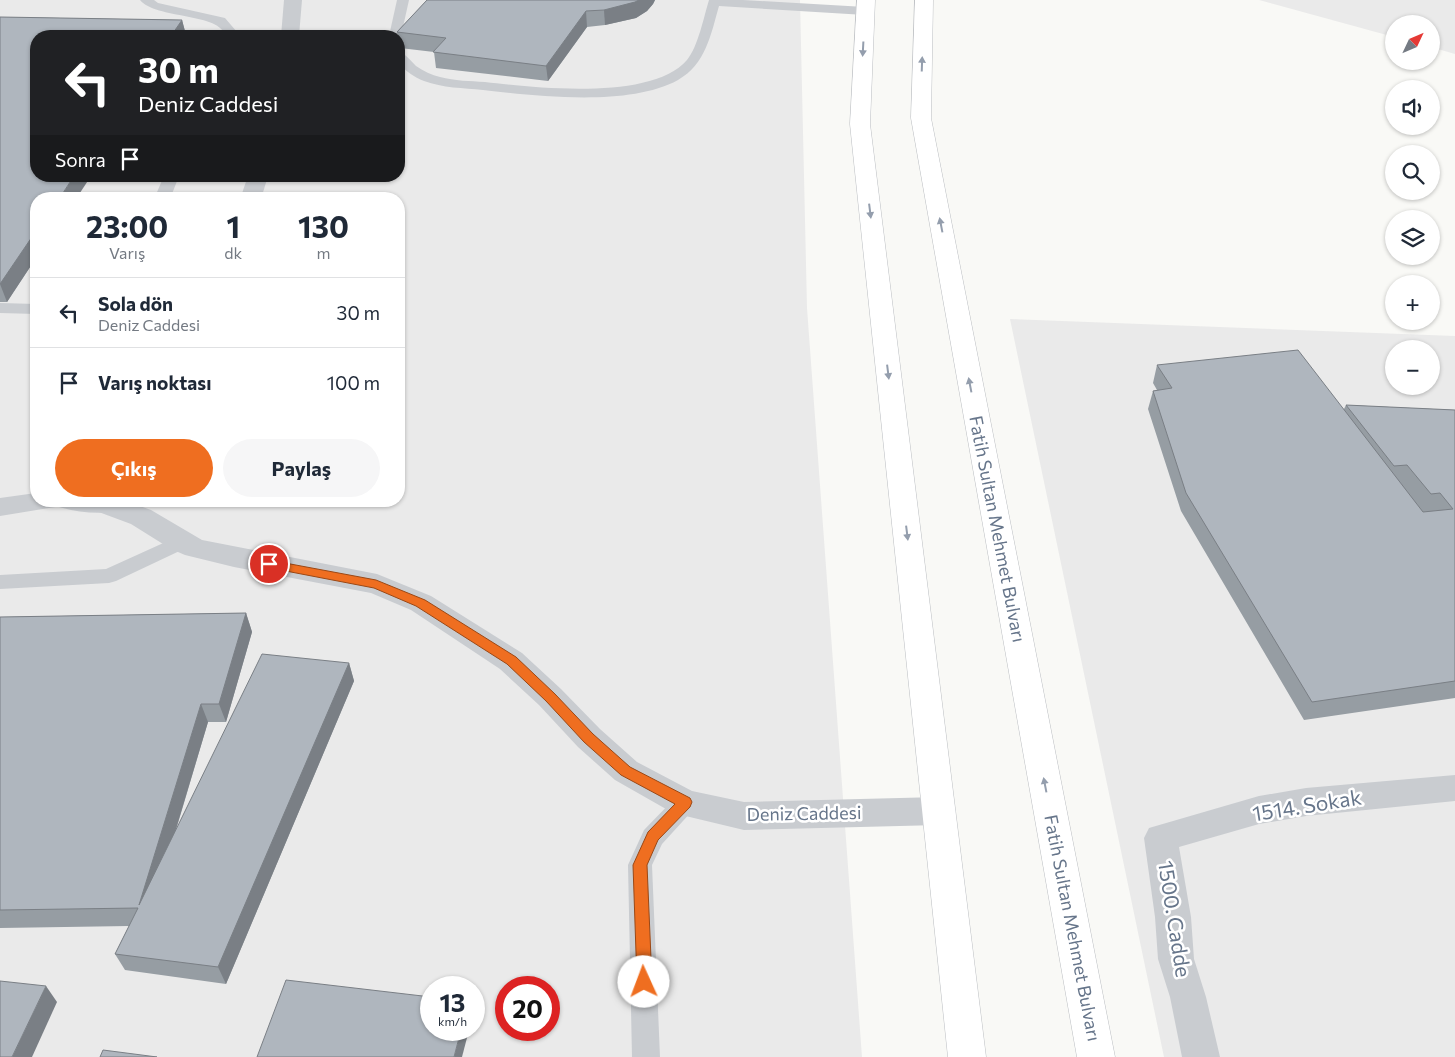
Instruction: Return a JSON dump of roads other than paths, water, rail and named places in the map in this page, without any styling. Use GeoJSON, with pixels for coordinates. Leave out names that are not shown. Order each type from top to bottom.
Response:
{"type":"FeatureCollection","features":[{"type":"Feature","properties":{"kind":"highway","name":"Fatih Sultan Mehmet Bulvarı"},"geometry":{"type":"LineString","coordinates":[[924,0],[921,118],[1096,1057]]}},
{"type":"Feature","properties":{"kind":"highway"},"geometry":{"type":"LineString","coordinates":[[865,6],[860,124],[967,1057]]}},
{"type":"Feature","properties":{"kind":"street"},"geometry":{"type":"LineString","coordinates":[[290,30],[293,0]]}},
{"type":"Feature","properties":{"kind":"street"},"geometry":{"type":"LineString","coordinates":[[0,507],[30,503]]}},
{"type":"Feature","properties":{"kind":"street","name":"Deniz Caddesi"},"geometry":{"type":"LineString","coordinates":[[115,507],[141,518],[181,542],[195,548],[376,584],[420,603],[511,661],[550,697],[589,738],[626,771],[685,802],[744,816],[939,811]]}},
{"type":"Feature","properties":{"kind":"street","name":"1514. Sokak"},"geometry":{"type":"LineString","coordinates":[[1161,838],[1259,810],[1306,802],[1455,788]]}},
{"type":"Feature","properties":{"kind":"street","name":"1500. Cadde"},"geometry":{"type":"LineString","coordinates":[[1161,838],[1173,917],[1176,959],[1188,997],[1200,1057]]}},
{"type":"Feature","properties":{"kind":"lane"},"geometry":{"type":"LineString","coordinates":[[146,0],[154,6],[220,21],[229,30]]}},
{"type":"Feature","properties":{"kind":"lane"},"geometry":{"type":"LineString","coordinates":[[396,30],[403,0]]}},
{"type":"Feature","properties":{"kind":"lane"},"geometry":{"type":"LineString","coordinates":[[405,62],[423,76],[441,81],[501,88],[590,93],[639,88],[662,82],[692,63],[706,30],[714,1],[865,6]]}},
{"type":"Feature","properties":{"kind":"lane"},"geometry":{"type":"LineString","coordinates":[[0,308],[30,309]]}},
{"type":"Feature","properties":{"kind":"lane"},"geometry":{"type":"LineString","coordinates":[[0,582],[109,576],[181,542]]}},
{"type":"Feature","properties":{"kind":"lane"},"geometry":{"type":"LineString","coordinates":[[646,1057],[640,865],[653,837],[685,802]]}}]}
